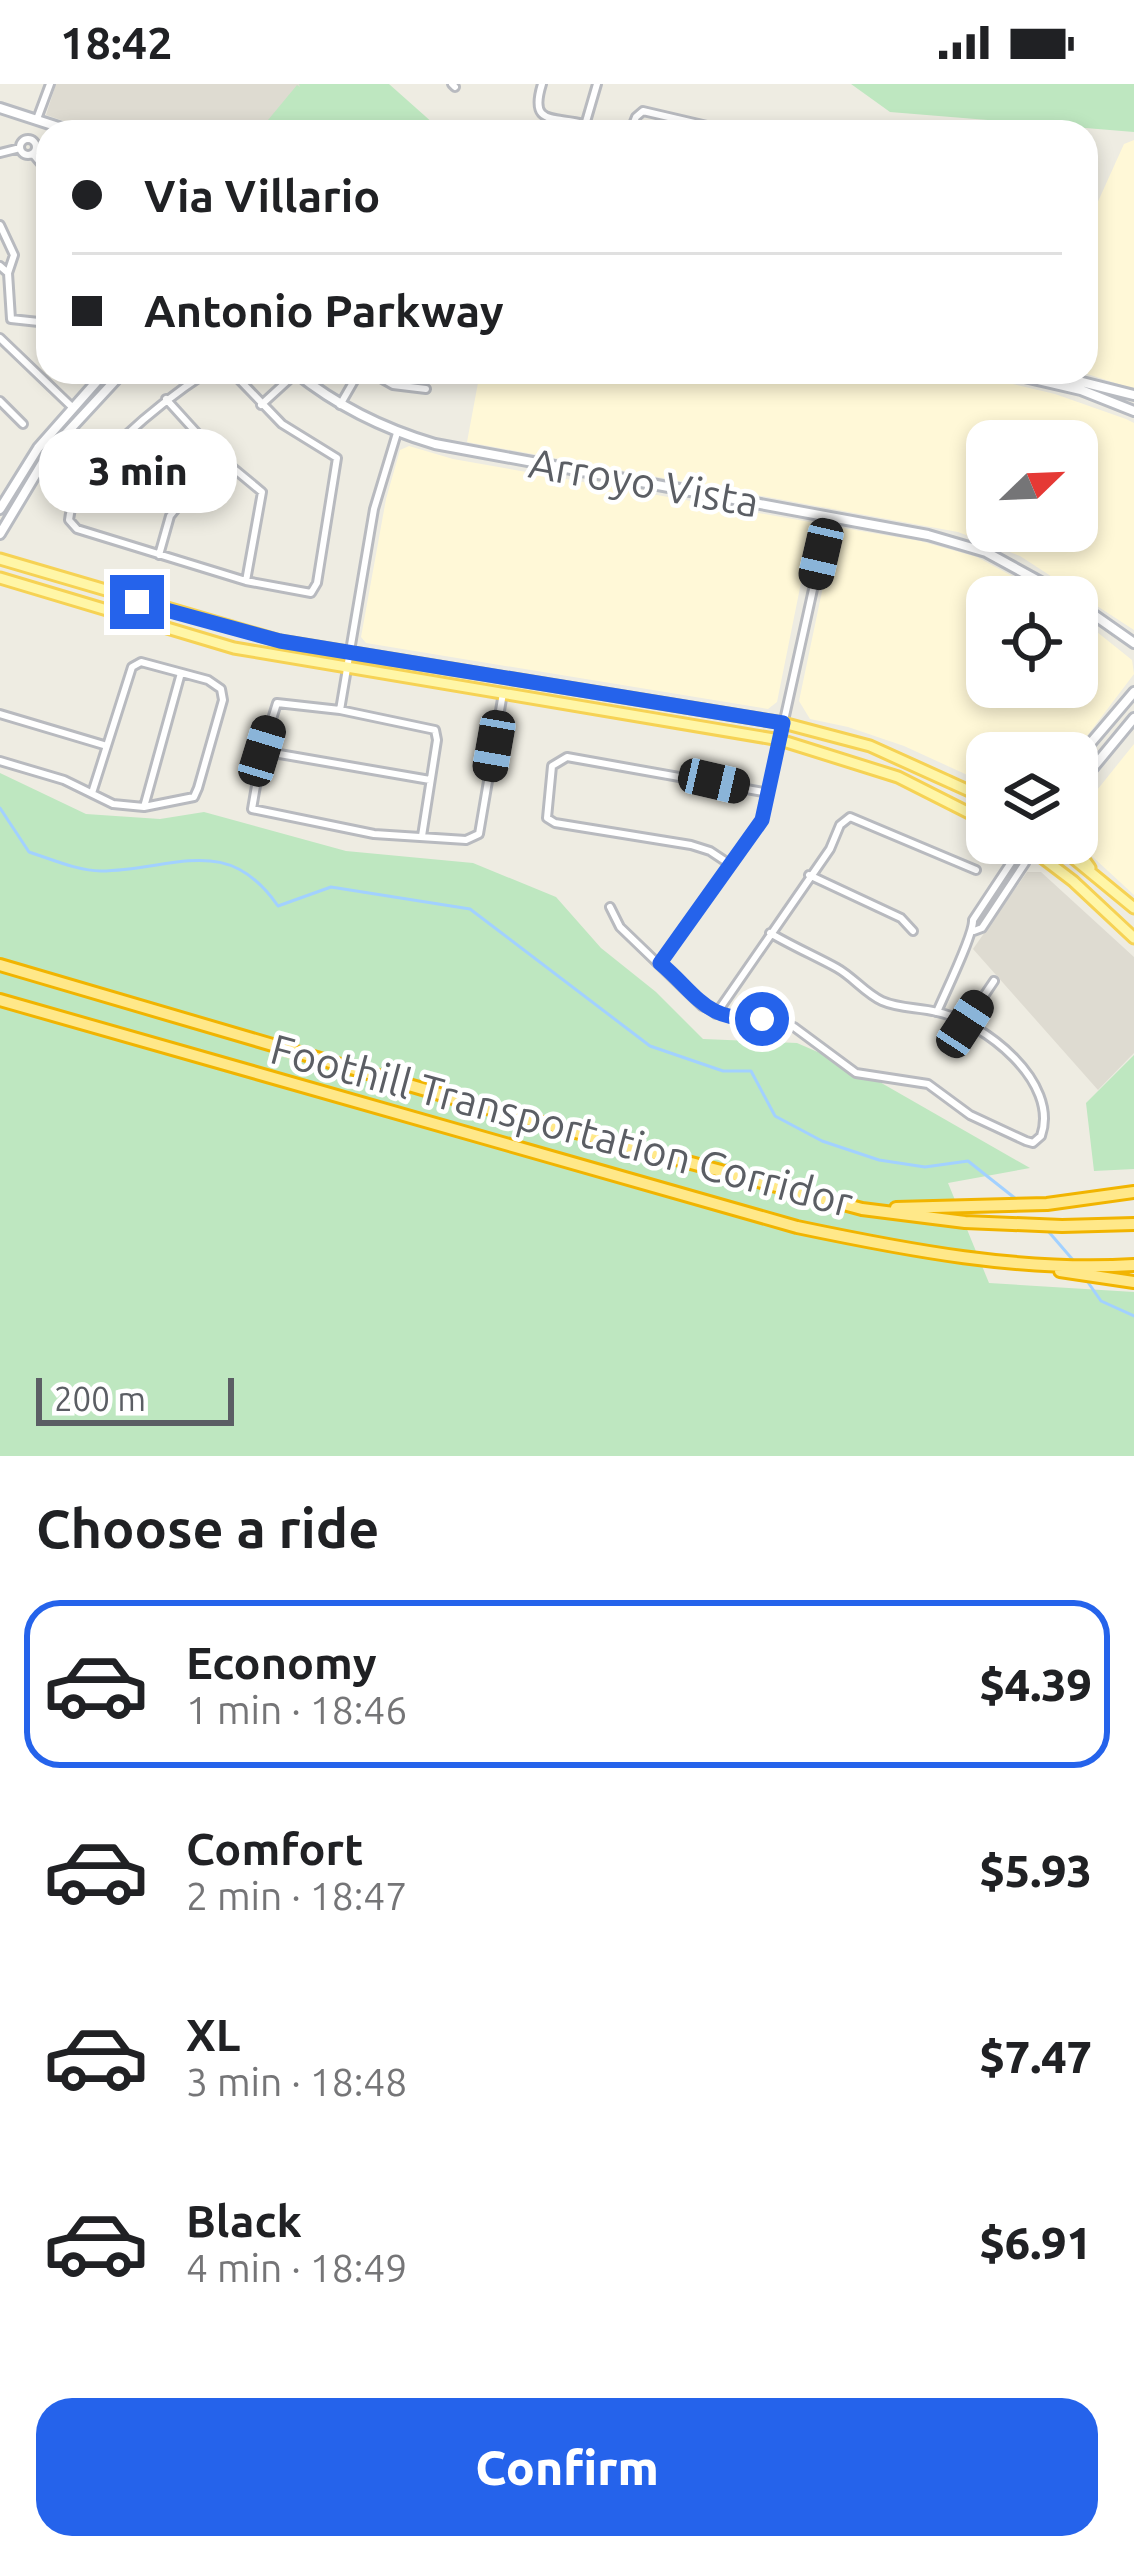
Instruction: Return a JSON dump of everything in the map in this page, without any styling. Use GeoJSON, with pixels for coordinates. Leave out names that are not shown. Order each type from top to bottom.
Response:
{"type":"FeatureCollection","features":[{"type":"Feature","properties":{"kind":"highway","name":"Foothill Transportation Corridor"},"geometry":{"type":"LineString","coordinates":[[0,964],[494,1110],[862,1209],[965,1222],[1134,1224]]}},
{"type":"Feature","properties":{"kind":"highway","name":"Foothill Transportation Corridor"},"geometry":{"type":"LineString","coordinates":[[0,1000],[796,1227],[986,1261],[1134,1265]]}},
{"type":"Feature","properties":{"kind":"highway"},"geometry":{"type":"LineString","coordinates":[[862,1209],[1068,1201],[1134,1192]]}},
{"type":"Feature","properties":{"kind":"highway"},"geometry":{"type":"LineString","coordinates":[[986,1261],[1132,1281]]}},
{"type":"Feature","properties":{"kind":"main road"},"geometry":{"type":"LineString","coordinates":[[0,108],[40,120]]}},
{"type":"Feature","properties":{"kind":"main road"},"geometry":{"type":"LineString","coordinates":[[0,509],[38,448],[93,384]]}},
{"type":"Feature","properties":{"kind":"main road"},"geometry":{"type":"LineString","coordinates":[[0,534],[49,452],[111,384]]}},
{"type":"Feature","properties":{"kind":"main road","name":"Arroyo Vista"},"geometry":{"type":"LineString","coordinates":[[311,384],[340,405],[397,433],[480,454],[928,535],[986,552],[1030,576]]}},
{"type":"Feature","properties":{"kind":"main road"},"geometry":{"type":"LineString","coordinates":[[1064,384],[1134,411]]}},
{"type":"Feature","properties":{"kind":"main road"},"geometry":{"type":"LineString","coordinates":[[1089,384],[1134,395]]}},
{"type":"Feature","properties":{"kind":"main road"},"geometry":{"type":"LineString","coordinates":[[1097,384],[1134,395]]}},
{"type":"Feature","properties":{"kind":"main road"},"geometry":{"type":"LineString","coordinates":[[0,559],[245,633],[783,723],[870,746],[966,789]]}},
{"type":"Feature","properties":{"kind":"main road"},"geometry":{"type":"LineString","coordinates":[[0,578],[207,642],[780,740],[898,777],[966,811]]}},
{"type":"Feature","properties":{"kind":"main road"},"geometry":{"type":"LineString","coordinates":[[1098,618],[1134,644]]}},
{"type":"Feature","properties":{"kind":"main road"},"geometry":{"type":"LineString","coordinates":[[1098,734],[1134,692]]}},
{"type":"Feature","properties":{"kind":"main road"},"geometry":{"type":"LineString","coordinates":[[1098,762],[1134,718]]}},
{"type":"Feature","properties":{"kind":"main road"},"geometry":{"type":"LineString","coordinates":[[1050,864],[1134,938]]}},
{"type":"Feature","properties":{"kind":"main road"},"geometry":{"type":"LineString","coordinates":[[1084,864],[1134,908]]}},
{"type":"Feature","properties":{"kind":"main road"},"geometry":{"type":"LineString","coordinates":[[1087,864],[1090,868]]}},
{"type":"Feature","properties":{"kind":"street"},"geometry":{"type":"LineString","coordinates":[[37,119],[50,84]]}},
{"type":"Feature","properties":{"kind":"street"},"geometry":{"type":"LineString","coordinates":[[542,84],[538,112],[555,120]]}},
{"type":"Feature","properties":{"kind":"street"},"geometry":{"type":"LineString","coordinates":[[586,120],[597,84]]}},
{"type":"Feature","properties":{"kind":"street"},"geometry":{"type":"LineString","coordinates":[[636,120],[639,113],[650,111],[686,120]]}},
{"type":"Feature","properties":{"kind":"street"},"geometry":{"type":"LineString","coordinates":[[30,138],[36,122]]}},
{"type":"Feature","properties":{"kind":"street"},"geometry":{"type":"LineString","coordinates":[[20,148],[23,139],[30,138]]}},
{"type":"Feature","properties":{"kind":"street"},"geometry":{"type":"LineString","coordinates":[[30,138],[36,145],[33,154]]}},
{"type":"Feature","properties":{"kind":"street"},"geometry":{"type":"LineString","coordinates":[[0,153],[20,148]]}},
{"type":"Feature","properties":{"kind":"street"},"geometry":{"type":"LineString","coordinates":[[20,148],[26,155],[33,154]]}},
{"type":"Feature","properties":{"kind":"street"},"geometry":{"type":"LineString","coordinates":[[33,154],[36,158]]}},
{"type":"Feature","properties":{"kind":"street"},"geometry":{"type":"LineString","coordinates":[[0,225],[14,255],[8,273],[11,319],[0,333],[36,370]]}},
{"type":"Feature","properties":{"kind":"street"},"geometry":{"type":"LineString","coordinates":[[0,266],[8,273]]}},
{"type":"Feature","properties":{"kind":"street"},"geometry":{"type":"LineString","coordinates":[[11,319],[36,322]]}},
{"type":"Feature","properties":{"kind":"street"},"geometry":{"type":"LineString","coordinates":[[50,384],[79,415]]}},
{"type":"Feature","properties":{"kind":"street"},"geometry":{"type":"LineString","coordinates":[[189,384],[123,438],[87,480],[70,508],[69,520],[77,529],[159,555],[246,581],[311,593],[317,583],[337,458],[282,424],[243,384]]}},
{"type":"Feature","properties":{"kind":"street"},"geometry":{"type":"LineString","coordinates":[[261,405],[284,384]]}},
{"type":"Feature","properties":{"kind":"street"},"geometry":{"type":"LineString","coordinates":[[340,405],[352,384]]}},
{"type":"Feature","properties":{"kind":"street"},"geometry":{"type":"LineString","coordinates":[[390,384],[426,389]]}},
{"type":"Feature","properties":{"kind":"street"},"geometry":{"type":"LineString","coordinates":[[166,399],[215,453],[262,492],[246,581]]}},
{"type":"Feature","properties":{"kind":"street"},"geometry":{"type":"LineString","coordinates":[[2,408],[23,424]]}},
{"type":"Feature","properties":{"kind":"street"},"geometry":{"type":"LineString","coordinates":[[340,710],[374,509],[397,433]]}},
{"type":"Feature","properties":{"kind":"street"},"geometry":{"type":"LineString","coordinates":[[49,452],[87,480]]}},
{"type":"Feature","properties":{"kind":"street"},"geometry":{"type":"LineString","coordinates":[[159,555],[170,516],[186,496]]}},
{"type":"Feature","properties":{"kind":"street"},"geometry":{"type":"LineString","coordinates":[[660,963],[762,820],[829,517]]}},
{"type":"Feature","properties":{"kind":"street"},"geometry":{"type":"LineString","coordinates":[[0,761],[112,804],[144,807],[194,797],[223,700],[220,689],[208,680],[181,673],[137,663],[132,667],[92,793]]}},
{"type":"Feature","properties":{"kind":"street"},"geometry":{"type":"LineString","coordinates":[[144,807],[181,673]]}},
{"type":"Feature","properties":{"kind":"street"},"geometry":{"type":"LineString","coordinates":[[422,836],[435,730],[340,710],[277,703],[252,808],[374,834],[466,840],[479,834],[503,693]]}},
{"type":"Feature","properties":{"kind":"street"},"geometry":{"type":"LineString","coordinates":[[0,714],[104,745]]}},
{"type":"Feature","properties":{"kind":"street"},"geometry":{"type":"LineString","coordinates":[[262,751],[430,780]]}},
{"type":"Feature","properties":{"kind":"street"},"geometry":{"type":"LineString","coordinates":[[730,865],[691,845],[555,823],[547,818],[552,766],[567,757],[769,793]]}},
{"type":"Feature","properties":{"kind":"street"},"geometry":{"type":"LineString","coordinates":[[716,1014],[845,820],[856,817],[976,870]]}},
{"type":"Feature","properties":{"kind":"street"},"geometry":{"type":"LineString","coordinates":[[938,1012],[974,931],[974,920],[1010,864]]}},
{"type":"Feature","properties":{"kind":"street"},"geometry":{"type":"LineString","coordinates":[[809,875],[901,918],[913,931]]}},
{"type":"Feature","properties":{"kind":"street"},"geometry":{"type":"LineString","coordinates":[[610,908],[620,927],[716,1014],[794,1027],[856,1072],[928,1084],[970,1115],[1026,1141],[1037,1141],[1045,1121],[1035,1084],[1012,1056],[938,1012],[878,1000],[836,968],[770,933]]}},
{"type":"Feature","properties":{"kind":"street"},"geometry":{"type":"LineString","coordinates":[[965,1024],[994,981]]}},
{"type":"Feature","properties":{"kind":"shaded area"},"geometry":{"type":"Polygon","coordinates":[[[56,84],[314,84],[284,120],[61,120],[46,115],[56,84]]]}},
{"type":"Feature","properties":{"kind":"shaded area"},"geometry":{"type":"Polygon","coordinates":[[[1134,140],[1134,389],[1098,377],[1098,201],[1124,144],[1134,140]]]}},
{"type":"Feature","properties":{"kind":"shaded area"},"geometry":{"type":"Polygon","coordinates":[[[478,384],[1013,384],[1134,423],[1134,630],[1098,607],[1098,576],[1051,576],[1010,552],[1098,552],[1098,420],[966,420],[966,535],[467,442],[478,384]]]}},
{"type":"Feature","properties":{"kind":"shaded area"},"geometry":{"type":"Polygon","coordinates":[[[409,446],[453,459],[810,522],[777,702],[768,709],[366,643],[361,637],[386,499],[400,450],[409,446]]]}},
{"type":"Feature","properties":{"kind":"shaded area"},"geometry":{"type":"Polygon","coordinates":[[[843,528],[920,541],[977,557],[1012,576],[966,576],[966,708],[1098,708],[1098,633],[1132,660],[1134,674],[1090,732],[966,732],[966,774],[904,746],[810,719],[799,701],[834,534],[843,528]]]}},
{"type":"Feature","properties":{"kind":"shaded area"},"geometry":{"type":"Polygon","coordinates":[[[1134,744],[1134,895],[1098,862],[1098,789],[1134,744]]]}},
{"type":"Feature","properties":{"kind":"shaded area"},"geometry":{"type":"Polygon","coordinates":[[[1027,872],[1041,872],[1134,957],[1134,1053],[1098,1090],[973,949],[1027,872]]]}},
{"type":"Feature","properties":{"kind":"green space"},"geometry":{"type":"Polygon","coordinates":[[[389,84],[430,120],[268,120],[300,87],[389,84]]]}},
{"type":"Feature","properties":{"kind":"green space"},"geometry":{"type":"Polygon","coordinates":[[[851,84],[1134,84],[1134,132],[1098,129],[1098,120],[988,120],[890,112],[851,84]]]}},
{"type":"Feature","properties":{"kind":"green space"},"geometry":{"type":"Polygon","coordinates":[[[0,773],[86,814],[160,819],[204,812],[346,851],[473,863],[556,897],[601,948],[656,992],[703,1039],[797,1043],[857,1069],[1030,1168],[948,1183],[989,1283],[1134,1292],[1134,1456],[0,1456],[0,773]]]}},
{"type":"Feature","properties":{"kind":"green space"},"geometry":{"type":"Polygon","coordinates":[[[1134,1055],[1134,1169],[1094,1171],[1086,1103],[1134,1055]]]}},
{"type":"Feature","properties":{"kind":"waterway"},"geometry":{"type":"LineString","coordinates":[[0,808],[29,852],[83,869],[219,862],[259,883],[278,906],[331,887],[470,909],[650,1046],[723,1071],[751,1071],[775,1116],[822,1141],[879,1160],[925,1167],[968,1161],[1016,1199]]}},
{"type":"Feature","properties":{"kind":"waterway"},"geometry":{"type":"LineString","coordinates":[[1048,1231],[1073,1260]]}},
{"type":"Feature","properties":{"kind":"waterway"},"geometry":{"type":"LineString","coordinates":[[1085,1278],[1101,1301],[1134,1316]]}},
{"type":"Feature","properties":{"kind":"route"},"geometry":{"type":"LineString","coordinates":[[137,602],[280,641],[783,723],[762,820],[660,963],[716,1014],[762,1019]]}}]}
